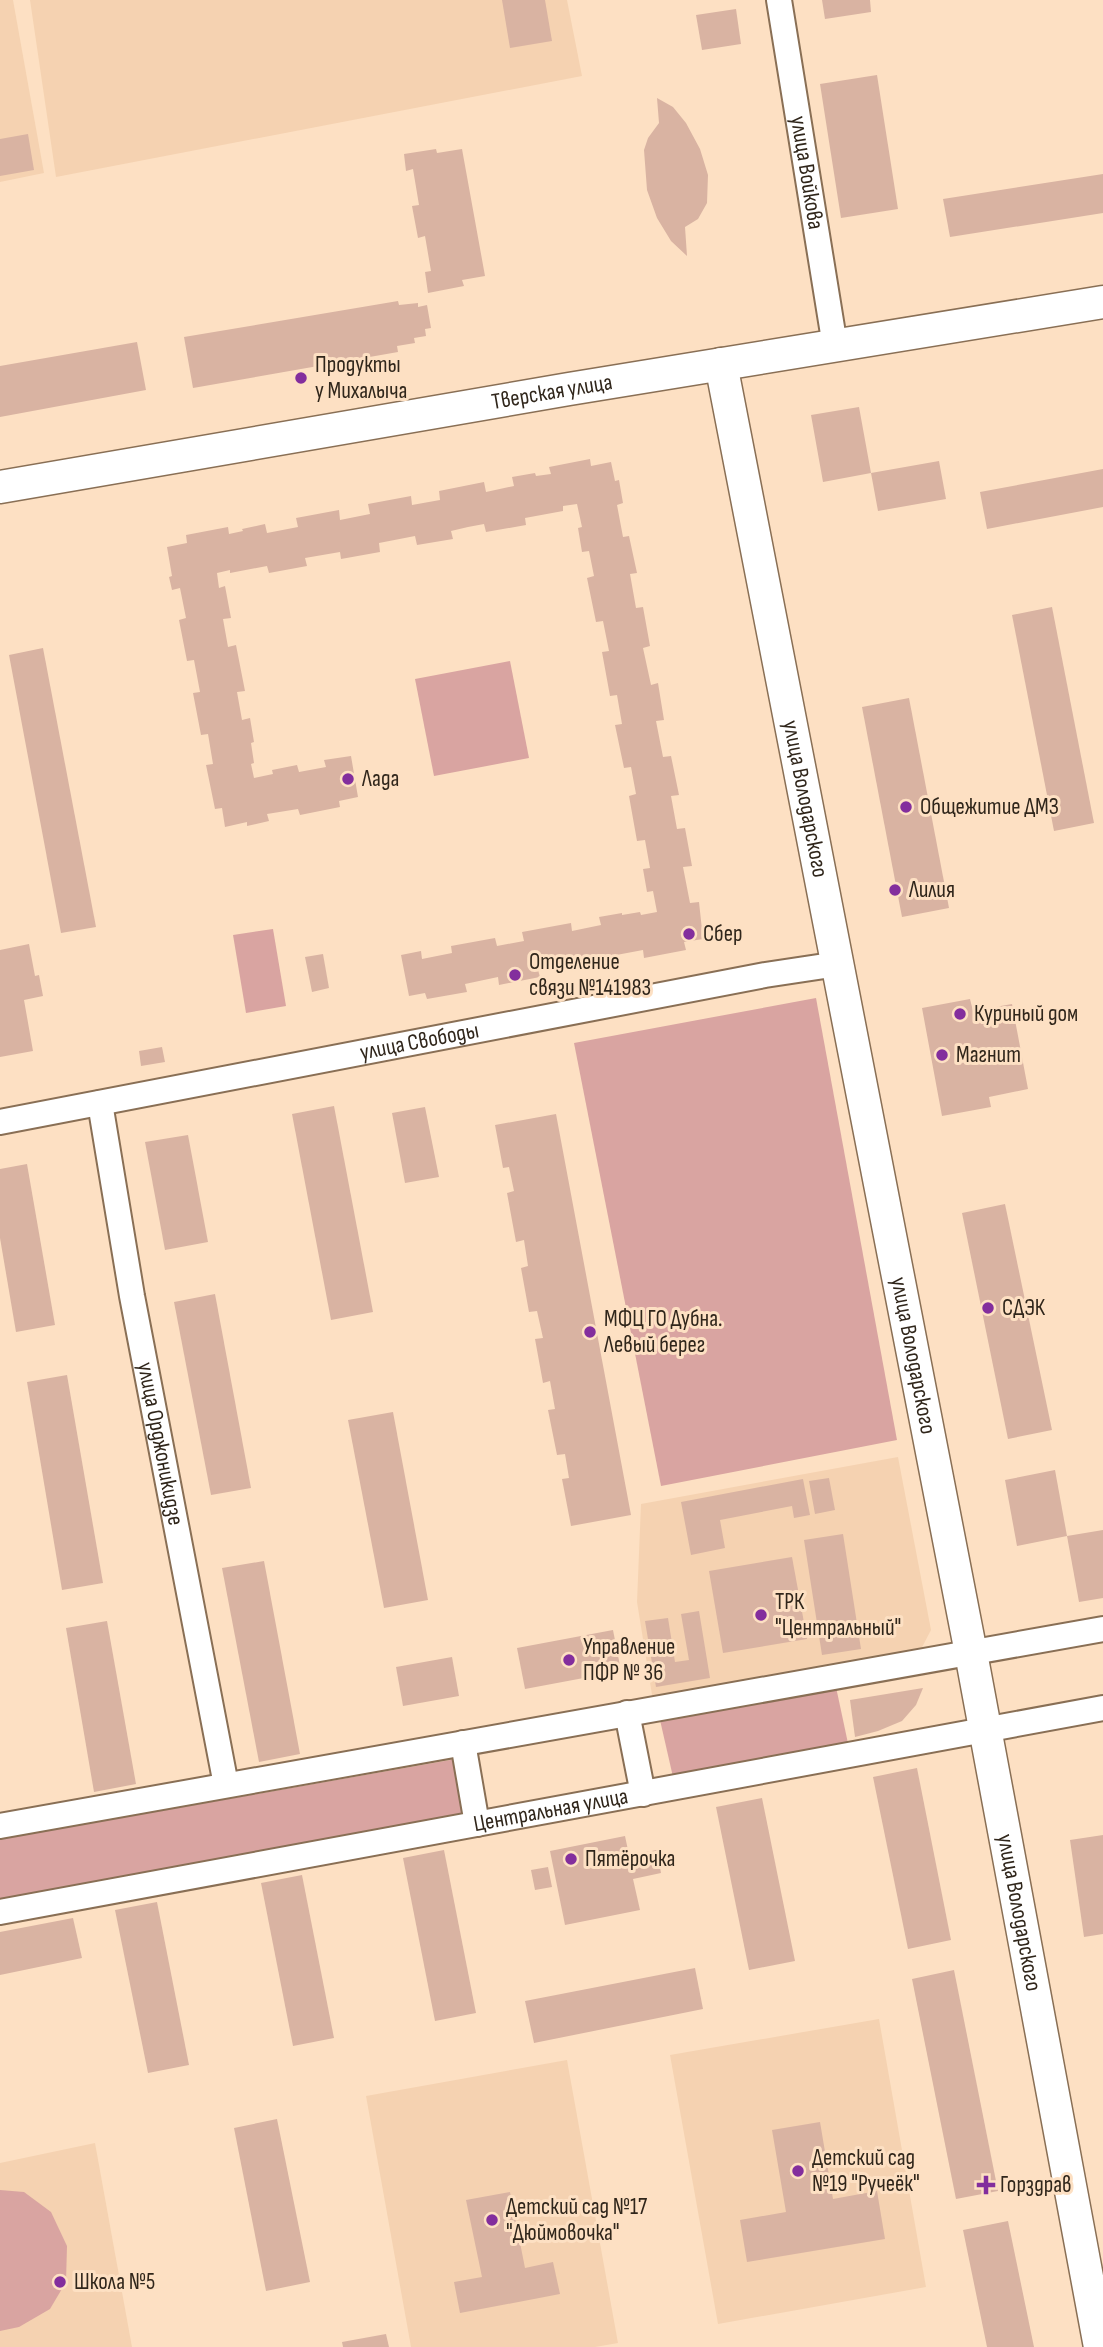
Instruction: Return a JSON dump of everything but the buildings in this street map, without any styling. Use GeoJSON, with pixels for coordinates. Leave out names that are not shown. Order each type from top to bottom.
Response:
{"type":"FeatureCollection","features":[{"type":"Feature","properties":{"kind":"main road","name":"Тверская улица"},"geometry":{"type":"LineString","coordinates":[[0,487],[1103,302]]}},
{"type":"Feature","properties":{"kind":"main road","name":"улица Володарского"},"geometry":{"type":"LineString","coordinates":[[721,364],[986,1729],[1100,2347]]}},
{"type":"Feature","properties":{"kind":"street","name":"улица Войкова"},"geometry":{"type":"LineString","coordinates":[[779,0],[835,346]]}},
{"type":"Feature","properties":{"kind":"street","name":"улица Свободы"},"geometry":{"type":"LineString","coordinates":[[0,1122],[765,975],[838,964]]}},
{"type":"Feature","properties":{"kind":"street","name":"улица Орджоникидзе"},"geometry":{"type":"LineString","coordinates":[[100,1103],[132,1296],[226,1786]]}},
{"type":"Feature","properties":{"kind":"street"},"geometry":{"type":"LineString","coordinates":[[0,1826],[1103,1629]]}},
{"type":"Feature","properties":{"kind":"street","name":"Центральная улица"},"geometry":{"type":"LineString","coordinates":[[0,1912],[1103,1708]]}},
{"type":"Feature","properties":{"kind":"street"},"geometry":{"type":"LineString","coordinates":[[627,1713],[643,1794]]}},
{"type":"Feature","properties":{"kind":"street"},"geometry":{"type":"LineString","coordinates":[[463,1743],[477,1824]]}},
{"type":"Feature","properties":{"kind":"shaded area"},"geometry":{"type":"Polygon","coordinates":[[[0,0],[13,0],[44,173],[0,182],[0,0]]]}},
{"type":"Feature","properties":{"kind":"shaded area"},"geometry":{"type":"Polygon","coordinates":[[[30,0],[567,0],[582,76],[56,177],[30,0]]]}},
{"type":"Feature","properties":{"kind":"shaded area"},"geometry":{"type":"Polygon","coordinates":[[[510,661],[529,758],[434,776],[415,679],[510,661]]]}},
{"type":"Feature","properties":{"kind":"shaded area"},"geometry":{"type":"Polygon","coordinates":[[[273,929],[286,1006],[246,1013],[233,935],[273,929]]]}},
{"type":"Feature","properties":{"kind":"shaded area"},"geometry":{"type":"Polygon","coordinates":[[[816,998],[897,1440],[661,1486],[574,1043],[816,998]]]}},
{"type":"Feature","properties":{"kind":"shaded area"},"geometry":{"type":"Polygon","coordinates":[[[898,1457],[931,1630],[918,1655],[653,1701],[637,1602],[641,1504],[898,1457]]]}},
{"type":"Feature","properties":{"kind":"shaded area"},"geometry":{"type":"Polygon","coordinates":[[[836,1687],[849,1748],[673,1777],[660,1720],[836,1687]]]}},
{"type":"Feature","properties":{"kind":"shaded area"},"geometry":{"type":"Polygon","coordinates":[[[456,1759],[466,1815],[0,1901],[0,1839],[456,1759]]]}},
{"type":"Feature","properties":{"kind":"shaded area","name":"Детский сад №19 \"Ручеёк\""},"geometry":{"type":"Polygon","coordinates":[[[879,2019],[926,2287],[718,2324],[670,2055],[879,2019]]]}},
{"type":"Feature","properties":{"kind":"shaded area","name":"Детский сад №17 \"Дюймовочка\""},"geometry":{"type":"Polygon","coordinates":[[[567,2060],[618,2343],[595,2347],[411,2347],[366,2096],[567,2060]]]}},
{"type":"Feature","properties":{"kind":"shaded area","name":"Школа №5"},"geometry":{"type":"Polygon","coordinates":[[[95,2143],[132,2347],[0,2347],[0,2163],[95,2143]]]}},
{"type":"Feature","properties":{"kind":"shaded area"},"geometry":{"type":"Polygon","coordinates":[[[0,2190],[24,2192],[51,2212],[67,2246],[66,2282],[50,2309],[19,2327],[0,2331],[0,2190]]]}},
{"type":"Feature","properties":{"kind":"place","name":"Продукты у Михалыча"},"geometry":{"type":"Point","coordinates":[301,378]}},
{"type":"Feature","properties":{"kind":"place","name":"Лада"},"geometry":{"type":"Point","coordinates":[348,779]}},
{"type":"Feature","properties":{"kind":"place","name":"Общежитие ДМЗ"},"geometry":{"type":"Point","coordinates":[906,807]}},
{"type":"Feature","properties":{"kind":"place","name":"Лилия"},"geometry":{"type":"Point","coordinates":[895,890]}},
{"type":"Feature","properties":{"kind":"place","name":"Сбер"},"geometry":{"type":"Point","coordinates":[689,934]}},
{"type":"Feature","properties":{"kind":"place","name":"Отделение связи №141983"},"geometry":{"type":"Point","coordinates":[515,975]}},
{"type":"Feature","properties":{"kind":"place","name":"Куриный дом"},"geometry":{"type":"Point","coordinates":[960,1014]}},
{"type":"Feature","properties":{"kind":"place","name":"Магнит"},"geometry":{"type":"Point","coordinates":[942,1055]}},
{"type":"Feature","properties":{"kind":"place","name":"СДЭК"},"geometry":{"type":"Point","coordinates":[988,1308]}},
{"type":"Feature","properties":{"kind":"place","name":"МФЦ ГО Дубна. Левый берег"},"geometry":{"type":"Point","coordinates":[590,1332]}},
{"type":"Feature","properties":{"kind":"place","name":"ТРК \"Центральный\""},"geometry":{"type":"Point","coordinates":[761,1615]}},
{"type":"Feature","properties":{"kind":"place","name":"Управление ПФР № 36"},"geometry":{"type":"Point","coordinates":[569,1660]}},
{"type":"Feature","properties":{"kind":"place","name":"Пятёрочка"},"geometry":{"type":"Point","coordinates":[571,1859]}},
{"type":"Feature","properties":{"kind":"place","name":"Детский сад №19 \"Ручеёк\""},"geometry":{"type":"Point","coordinates":[798,2171]}},
{"type":"Feature","properties":{"kind":"place","name":"Горздрав"},"geometry":{"type":"Point","coordinates":[986,2185]}},
{"type":"Feature","properties":{"kind":"place","name":"Детский сад №17 \"Дюймовочка\""},"geometry":{"type":"Point","coordinates":[492,2220]}},
{"type":"Feature","properties":{"kind":"place","name":"Школа №5"},"geometry":{"type":"Point","coordinates":[60,2282]}}]}
